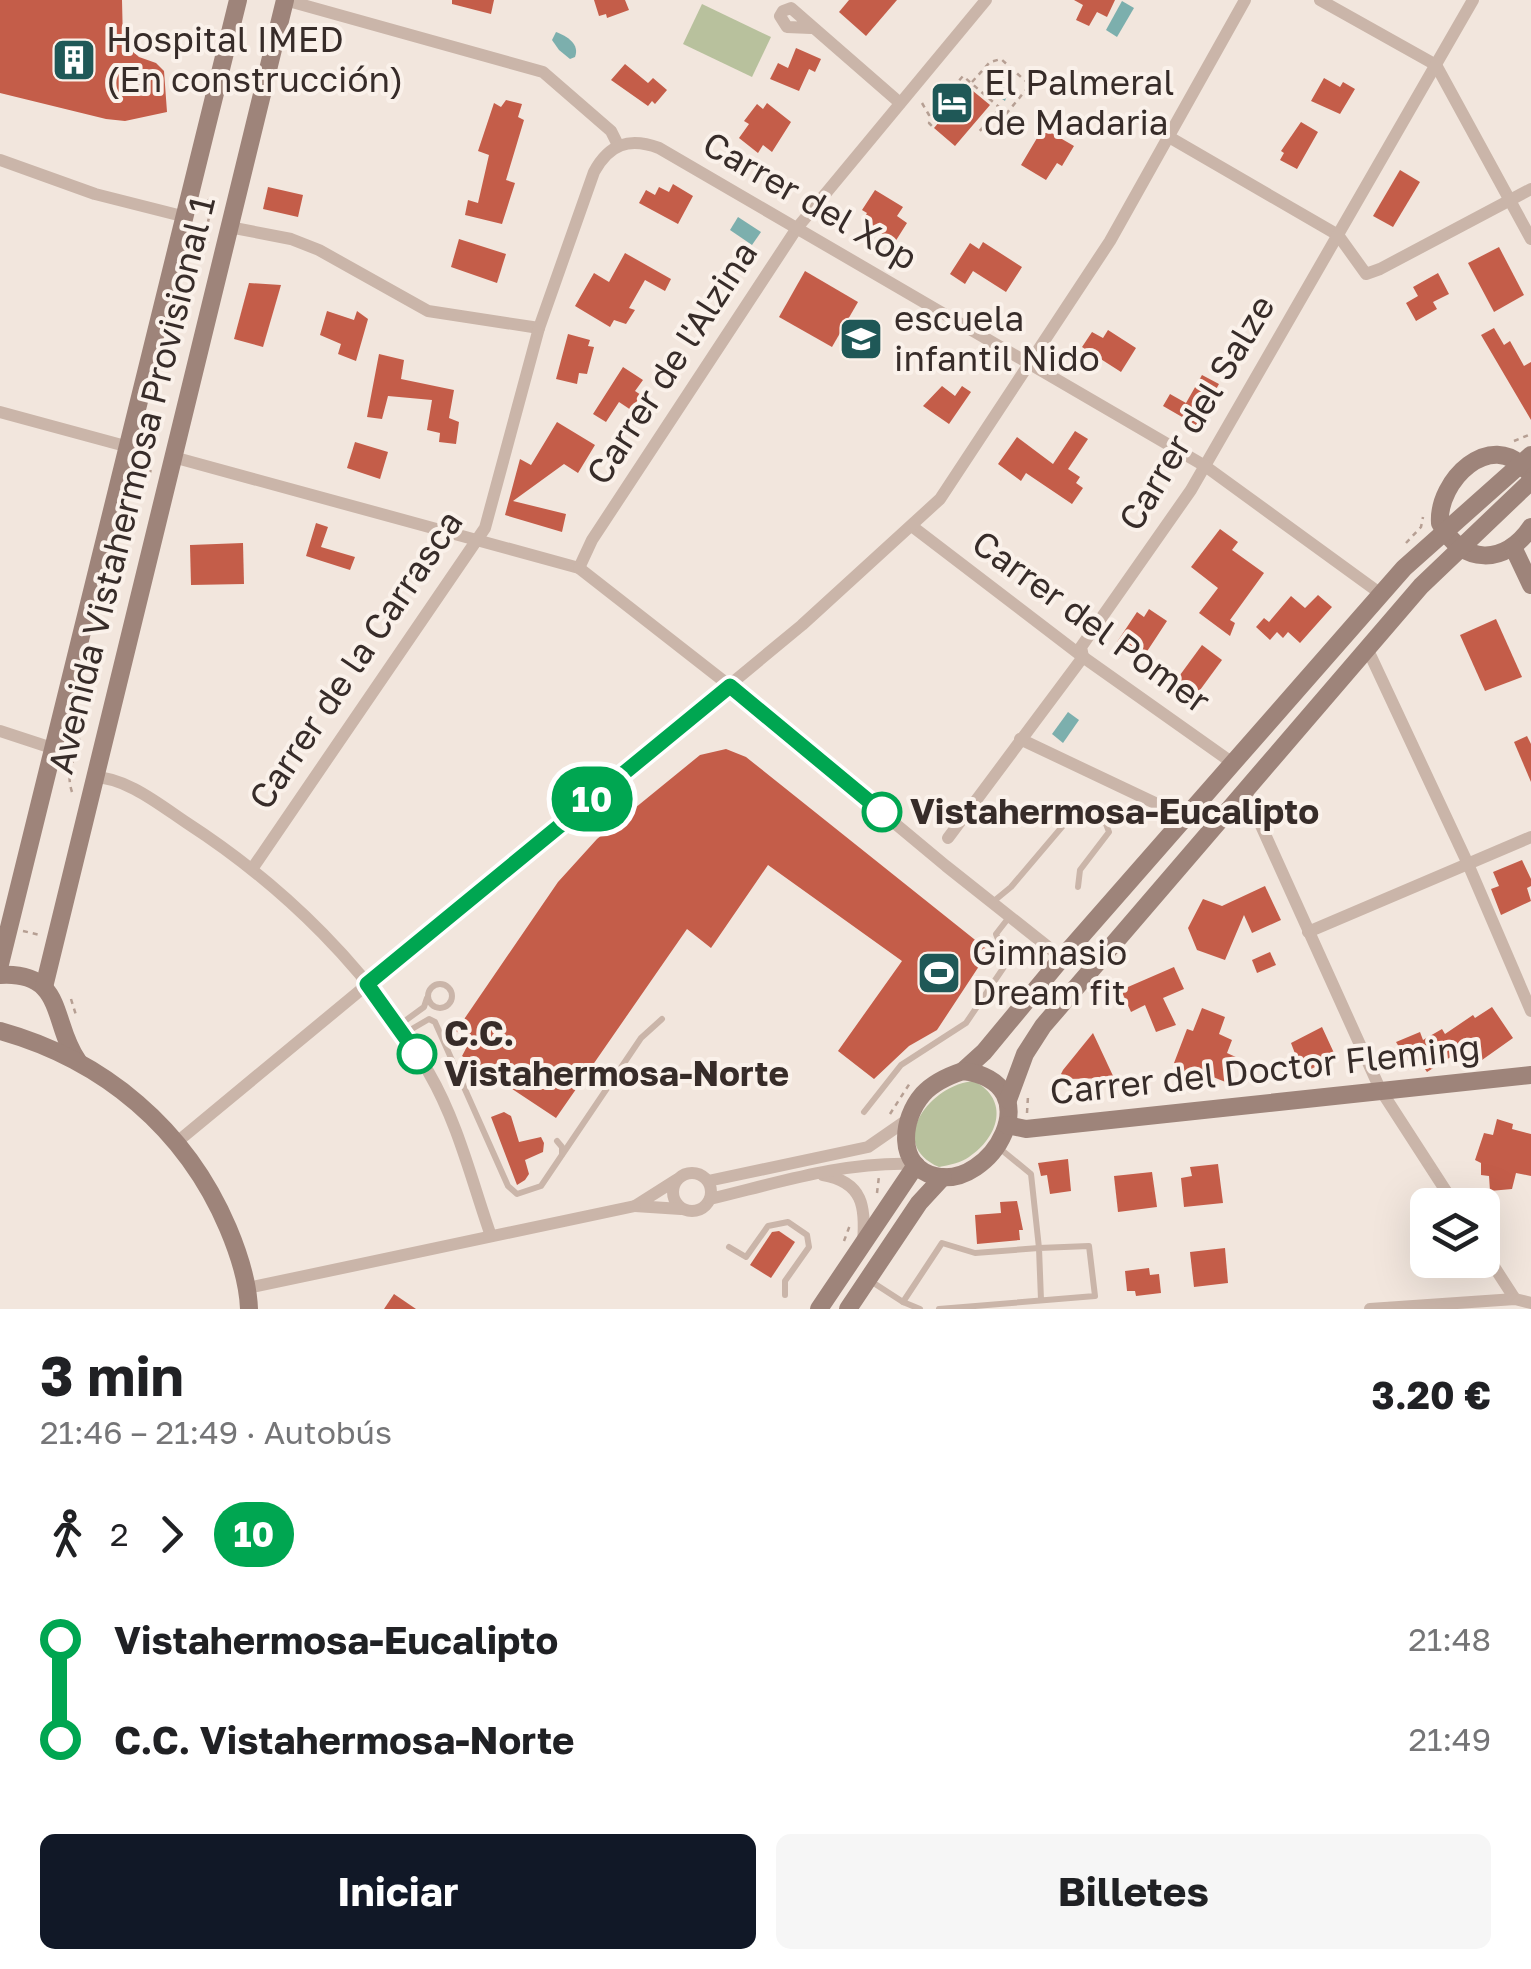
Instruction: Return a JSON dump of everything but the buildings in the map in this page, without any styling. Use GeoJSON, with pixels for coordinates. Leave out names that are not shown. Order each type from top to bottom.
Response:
{"type":"FeatureCollection","features":[{"type":"Feature","properties":{"kind":"street","name":"Avenida Vistahermosa Provisional 1"},"geometry":{"type":"LineString","coordinates":[[0,964],[238,0]]}},
{"type":"Feature","properties":{"kind":"street","name":"Avenida Vistahermosa Provisional 1"},"geometry":{"type":"LineString","coordinates":[[44,987],[285,0]]}},
{"type":"Feature","properties":{"kind":"street"},"geometry":{"type":"LineString","coordinates":[[285,0],[543,72],[611,131],[618,145]]}},
{"type":"Feature","properties":{"kind":"street","name":"Carrer de l'Alzina"},"geometry":{"type":"LineString","coordinates":[[579,568],[592,540],[797,228],[986,0]]}},
{"type":"Feature","properties":{"kind":"street"},"geometry":{"type":"LineString","coordinates":[[178,1142],[730,686],[912,527],[957,478],[1110,241],[1245,0]]}},
{"type":"Feature","properties":{"kind":"street"},"geometry":{"type":"LineString","coordinates":[[1320,0],[1436,65],[1531,239]]}},
{"type":"Feature","properties":{"kind":"street","name":"Carrer del Salze"},"geometry":{"type":"LineString","coordinates":[[948,838],[1083,656],[1081,647],[1146,558],[1205,466],[1473,0]]}},
{"type":"Feature","properties":{"kind":"street"},"geometry":{"type":"LineString","coordinates":[[811,28],[905,97]]}},
{"type":"Feature","properties":{"kind":"street"},"geometry":{"type":"LineString","coordinates":[[1169,136],[1338,235],[1366,274],[1531,190]]}},
{"type":"Feature","properties":{"kind":"street","name":"Carrer del Xop"},"geometry":{"type":"LineString","coordinates":[[618,145],[644,142],[659,148],[1205,466],[1381,594]]}},
{"type":"Feature","properties":{"kind":"street","name":"Carrer de la Carrasca"},"geometry":{"type":"LineString","coordinates":[[252,869],[485,528],[540,328],[594,172],[602,158],[618,145]]}},
{"type":"Feature","properties":{"kind":"street"},"geometry":{"type":"LineString","coordinates":[[0,160],[94,194],[186,218]]}},
{"type":"Feature","properties":{"kind":"street"},"geometry":{"type":"LineString","coordinates":[[229,227],[291,239],[320,250],[428,311],[540,328]]}},
{"type":"Feature","properties":{"kind":"street"},"geometry":{"type":"LineString","coordinates":[[0,412],[128,447]]}},
{"type":"Feature","properties":{"kind":"street"},"geometry":{"type":"LineString","coordinates":[[1528,469],[1493,456],[1462,469],[1443,495],[1439,513],[1444,532],[1466,553],[1492,554],[1513,547],[1531,527]]}},
{"type":"Feature","properties":{"kind":"street"},"geometry":{"type":"LineString","coordinates":[[172,458],[579,568],[730,686],[1062,958]]}},
{"type":"Feature","properties":{"kind":"street"},"geometry":{"type":"LineString","coordinates":[[915,1164],[905,1141],[908,1120],[925,1092],[963,1071],[984,1052],[1381,594],[1444,532],[1528,469]]}},
{"type":"Feature","properties":{"kind":"street"},"geometry":{"type":"LineString","coordinates":[[1008,1100],[1033,1039],[1244,790],[1528,469]]}},
{"type":"Feature","properties":{"kind":"street","name":"Carrer del Pomer"},"geometry":{"type":"LineString","coordinates":[[912,527],[1234,764]]}},
{"type":"Feature","properties":{"kind":"street"},"geometry":{"type":"LineString","coordinates":[[1513,547],[1531,585]]}},
{"type":"Feature","properties":{"kind":"street"},"geometry":{"type":"LineString","coordinates":[[1368,648],[1531,1011]]}},
{"type":"Feature","properties":{"kind":"street"},"geometry":{"type":"LineString","coordinates":[[0,731],[55,749]]}},
{"type":"Feature","properties":{"kind":"street"},"geometry":{"type":"LineString","coordinates":[[1020,739],[1174,812]]}},
{"type":"Feature","properties":{"kind":"street"},"geometry":{"type":"LineString","coordinates":[[93,777],[120,782],[252,869],[311,922],[367,984],[430,1074],[491,1236]]}},
{"type":"Feature","properties":{"kind":"street"},"geometry":{"type":"LineString","coordinates":[[1244,790],[1380,1088],[1444,1188]]}},
{"type":"Feature","properties":{"kind":"street"},"geometry":{"type":"LineString","coordinates":[[912,837],[934,844],[948,838],[947,853],[958,874]]}},
{"type":"Feature","properties":{"kind":"street"},"geometry":{"type":"LineString","coordinates":[[1308,932],[1531,837]]}},
{"type":"Feature","properties":{"kind":"street"},"geometry":{"type":"LineString","coordinates":[[0,976],[30,978],[44,987],[53,998],[68,1047],[78,1061]]}},
{"type":"Feature","properties":{"kind":"street"},"geometry":{"type":"LineString","coordinates":[[34,1041],[54,1040],[62,1020]]}},
{"type":"Feature","properties":{"kind":"street"},"geometry":{"type":"LineString","coordinates":[[0,1030],[78,1061],[125,1091],[178,1142],[218,1203],[248,1288],[250,1309]]}},
{"type":"Feature","properties":{"kind":"street"},"geometry":{"type":"LineString","coordinates":[[248,1288],[635,1206],[695,1212],[710,1199],[880,1162],[915,1164],[943,1177],[969,1170],[1016,1127],[998,1083],[990,1077],[963,1071]]}},
{"type":"Feature","properties":{"kind":"street","name":"Carrer del Doctor Fleming"},"geometry":{"type":"LineString","coordinates":[[1016,1127],[1531,1074]]}},
{"type":"Feature","properties":{"kind":"street"},"geometry":{"type":"LineString","coordinates":[[708,1182],[868,1147],[908,1120]]}},
{"type":"Feature","properties":{"kind":"street"},"geometry":{"type":"LineString","coordinates":[[819,1309],[915,1164]]}},
{"type":"Feature","properties":{"kind":"street"},"geometry":{"type":"LineString","coordinates":[[635,1206],[678,1179],[696,1173],[708,1182],[710,1199]]}},
{"type":"Feature","properties":{"kind":"street"},"geometry":{"type":"LineString","coordinates":[[816,1174],[841,1179],[860,1200],[865,1220],[863,1244]]}},
{"type":"Feature","properties":{"kind":"street"},"geometry":{"type":"LineString","coordinates":[[848,1309],[919,1203],[943,1177]]}},
{"type":"Feature","properties":{"kind":"street"},"geometry":{"type":"LineString","coordinates":[[678,1179],[672,1192],[682,1210]]}},
{"type":"Feature","properties":{"kind":"street"},"geometry":{"type":"LineString","coordinates":[[1500,1276],[1515,1299]]}},
{"type":"Feature","properties":{"kind":"street"},"geometry":{"type":"LineString","coordinates":[[1370,1309],[1515,1299],[1531,1303]]}},
{"type":"Feature","properties":{"kind":"lane"},"geometry":{"type":"LineString","coordinates":[[994,902],[1011,888],[1078,808],[1106,824],[1109,832],[1080,870],[1078,887]]}},
{"type":"Feature","properties":{"kind":"lane"},"geometry":{"type":"LineString","coordinates":[[864,1112],[901,1064],[966,1023],[1004,967],[996,934],[1011,915]]}},
{"type":"Feature","properties":{"kind":"lane"},"geometry":{"type":"LineString","coordinates":[[401,1030],[428,997]]}},
{"type":"Feature","properties":{"kind":"lane"},"geometry":{"type":"LineString","coordinates":[[401,1030],[429,1019],[435,1022],[508,1186],[518,1194],[541,1186],[641,1038],[662,1019]]}},
{"type":"Feature","properties":{"kind":"lane"},"geometry":{"type":"LineString","coordinates":[[557,1141],[562,1146],[562,1155]]}},
{"type":"Feature","properties":{"kind":"lane"},"geometry":{"type":"LineString","coordinates":[[997,1146],[1031,1174],[1041,1300]]}},
{"type":"Feature","properties":{"kind":"lane"},"geometry":{"type":"LineString","coordinates":[[730,1247],[746,1258],[768,1226],[788,1222],[806,1235],[809,1246],[785,1281],[785,1295]]}},
{"type":"Feature","properties":{"kind":"lane"},"geometry":{"type":"LineString","coordinates":[[903,1302],[942,1243],[974,1254],[1089,1246],[1095,1296],[940,1309]]}},
{"type":"Feature","properties":{"kind":"lane"},"geometry":{"type":"LineString","coordinates":[[868,1279],[920,1309]]}},
{"type":"Feature","properties":{"kind":"path"},"geometry":{"type":"LineString","coordinates":[[929,115],[963,76],[972,84],[1000,108],[1006,114],[1030,84],[1001,60],[990,62],[972,84]]}},
{"type":"Feature","properties":{"kind":"path"},"geometry":{"type":"LineString","coordinates":[[905,97],[929,115],[938,113],[929,123],[932,126],[943,115],[935,108]]}},
{"type":"Feature","properties":{"kind":"path"},"geometry":{"type":"LineString","coordinates":[[978,134],[1000,108]]}},
{"type":"Feature","properties":{"kind":"path"},"geometry":{"type":"LineString","coordinates":[[192,192],[208,198],[211,207],[204,227],[208,243],[224,250]]}},
{"type":"Feature","properties":{"kind":"path"},"geometry":{"type":"LineString","coordinates":[[135,422],[152,425],[156,431],[146,458],[147,470],[166,481]]}},
{"type":"Feature","properties":{"kind":"path"},"geometry":{"type":"LineString","coordinates":[[62,724],[80,730],[80,744],[70,765],[70,785],[72,792],[88,798]]}},
{"type":"Feature","properties":{"kind":"path"},"geometry":{"type":"LineString","coordinates":[[1016,1127],[1028,1091]]}},
{"type":"Feature","properties":{"kind":"green space"},"geometry":{"type":"Polygon","coordinates":[[[702,4],[771,37],[752,77],[683,44],[702,4]]]}},
{"type":"Feature","properties":{"kind":"green space"},"geometry":{"type":"Polygon","coordinates":[[[974,1081],[993,1098],[993,1129],[969,1157],[939,1167],[923,1157],[916,1144],[920,1116],[943,1092],[974,1081]]]}},
{"type":"Feature","properties":{"kind":"water"},"geometry":{"type":"Polygon","coordinates":[[[1122,1],[1134,8],[1117,37],[1106,30],[1122,1]]]}},
{"type":"Feature","properties":{"kind":"water"},"geometry":{"type":"Polygon","coordinates":[[[556,32],[574,44],[575,57],[570,59],[559,50],[552,40],[556,32]]]}},
{"type":"Feature","properties":{"kind":"water"},"geometry":{"type":"Polygon","coordinates":[[[999,70],[1011,85],[1005,101],[986,88],[999,70]]]}},
{"type":"Feature","properties":{"kind":"water"},"geometry":{"type":"Polygon","coordinates":[[[738,217],[761,232],[752,245],[730,230],[738,217]]]}},
{"type":"Feature","properties":{"kind":"water"},"geometry":{"type":"Polygon","coordinates":[[[1068,712],[1079,720],[1063,743],[1052,734],[1068,712]]]}},
{"type":"Feature","properties":{"kind":"bus line","name":"10"},"geometry":{"type":"LineString","coordinates":[[417,1054],[367,984],[730,686],[882,812]]}},
{"type":"Feature","properties":{"kind":"place","name":"Hospital IMED (En construcción)"},"geometry":{"type":"Point","coordinates":[74,60]}},
{"type":"Feature","properties":{"kind":"place","name":"El Palmeral de Madaria"},"geometry":{"type":"Point","coordinates":[952,103]}},
{"type":"Feature","properties":{"kind":"place","name":"escuela infantil Nido"},"geometry":{"type":"Point","coordinates":[861,339]}},
{"type":"Feature","properties":{"kind":"place","name":"Vistahermosa-Eucalipto"},"geometry":{"type":"Point","coordinates":[882,812]}},
{"type":"Feature","properties":{"kind":"place","name":"Gimnasio Dream fit"},"geometry":{"type":"Point","coordinates":[939,973]}},
{"type":"Feature","properties":{"kind":"place","name":"C.C. Vistahermosa-Norte"},"geometry":{"type":"Point","coordinates":[417,1054]}}]}
